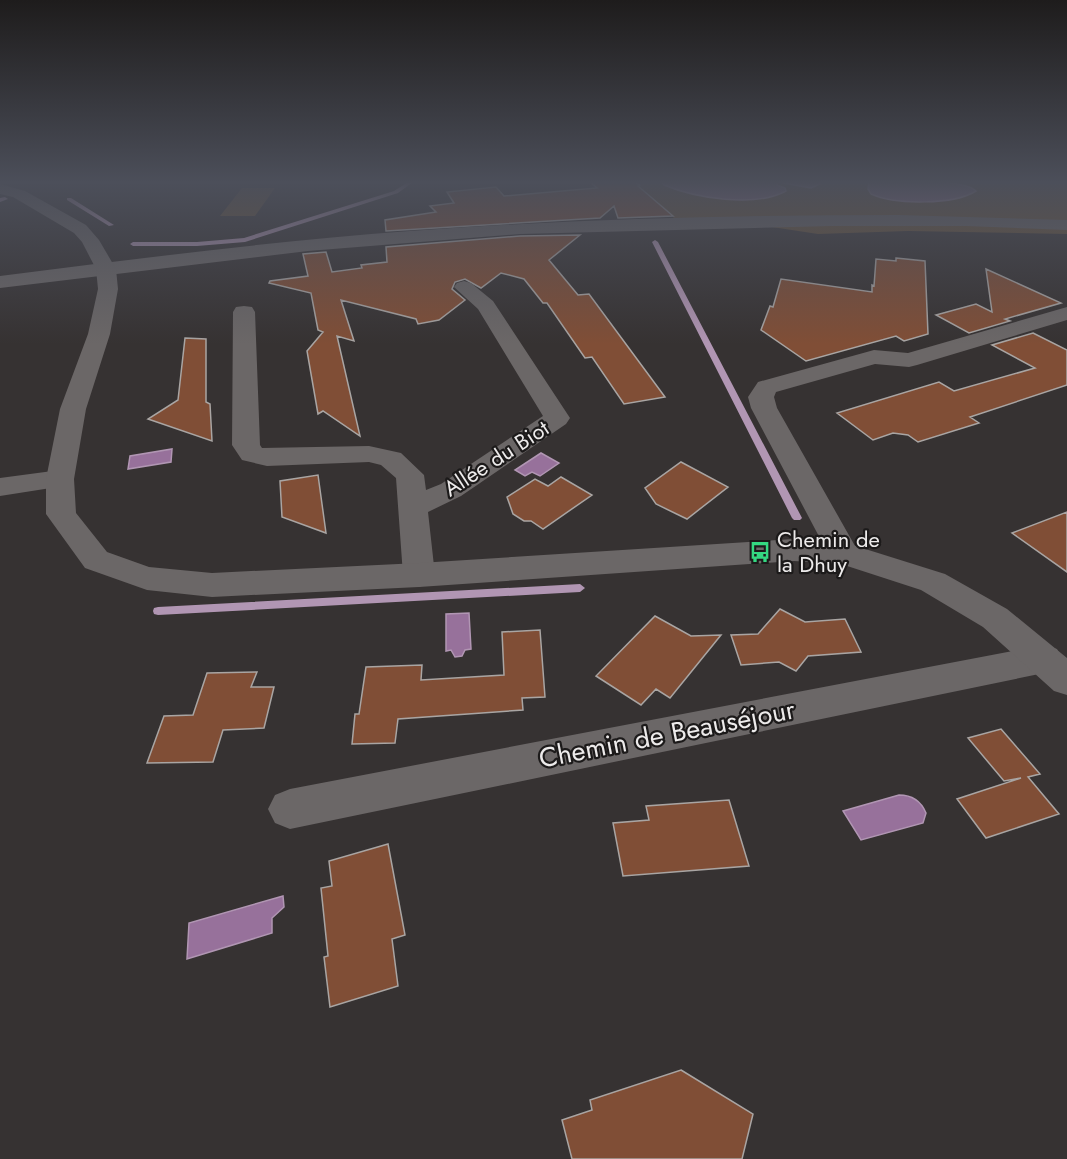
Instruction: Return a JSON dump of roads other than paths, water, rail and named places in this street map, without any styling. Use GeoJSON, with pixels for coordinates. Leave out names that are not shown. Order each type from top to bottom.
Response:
{"type":"FeatureCollection","features":[{"type":"Feature","properties":{"kind":"street"},"geometry":{"type":"LineString","coordinates":[[86,236],[106,269],[108,289],[99,333],[73,410],[60,479],[61,514],[96,560],[147,578],[212,585],[419,575],[794,550],[843,553],[933,582],[995,618],[1055,669]]}},
{"type":"Feature","properties":{"kind":"street"},"geometry":{"type":"LineString","coordinates":[[0,282],[351,241],[423,236]]}},
{"type":"Feature","properties":{"kind":"street","name":"Allée du Biot"},"geometry":{"type":"LineString","coordinates":[[414,507],[451,490],[557,418],[486,305],[464,287]]}},
{"type":"Feature","properties":{"kind":"street"},"geometry":{"type":"LineString","coordinates":[[244,312],[246,445],[252,454],[267,458],[369,454],[391,459],[410,475],[419,575]]}},
{"type":"Feature","properties":{"kind":"street"},"geometry":{"type":"LineString","coordinates":[[843,553],[764,408],[761,397],[767,387],[874,357],[909,360],[1067,313]]}},
{"type":"Feature","properties":{"kind":"street"},"geometry":{"type":"LineString","coordinates":[[1040,321],[1067,324]]}},
{"type":"Feature","properties":{"kind":"street"},"geometry":{"type":"LineString","coordinates":[[0,487],[60,479]]}},
{"type":"Feature","properties":{"kind":"street","name":"Chemin de Beauséjour"},"geometry":{"type":"LineString","coordinates":[[290,809],[1055,669]]}},
{"type":"Feature","properties":{"kind":"waterway"},"geometry":{"type":"LineString","coordinates":[[133,244],[197,244],[245,240],[257,236]]}},
{"type":"Feature","properties":{"kind":"waterway"},"geometry":{"type":"LineString","coordinates":[[655,242],[797,518]]}},
{"type":"Feature","properties":{"kind":"waterway"},"geometry":{"type":"LineString","coordinates":[[158,611],[580,588]]}},
{"type":"Feature","properties":{"kind":"place","name":"Chemin de la Dhuy"},"geometry":{"type":"Point","coordinates":[760,552]}}]}
